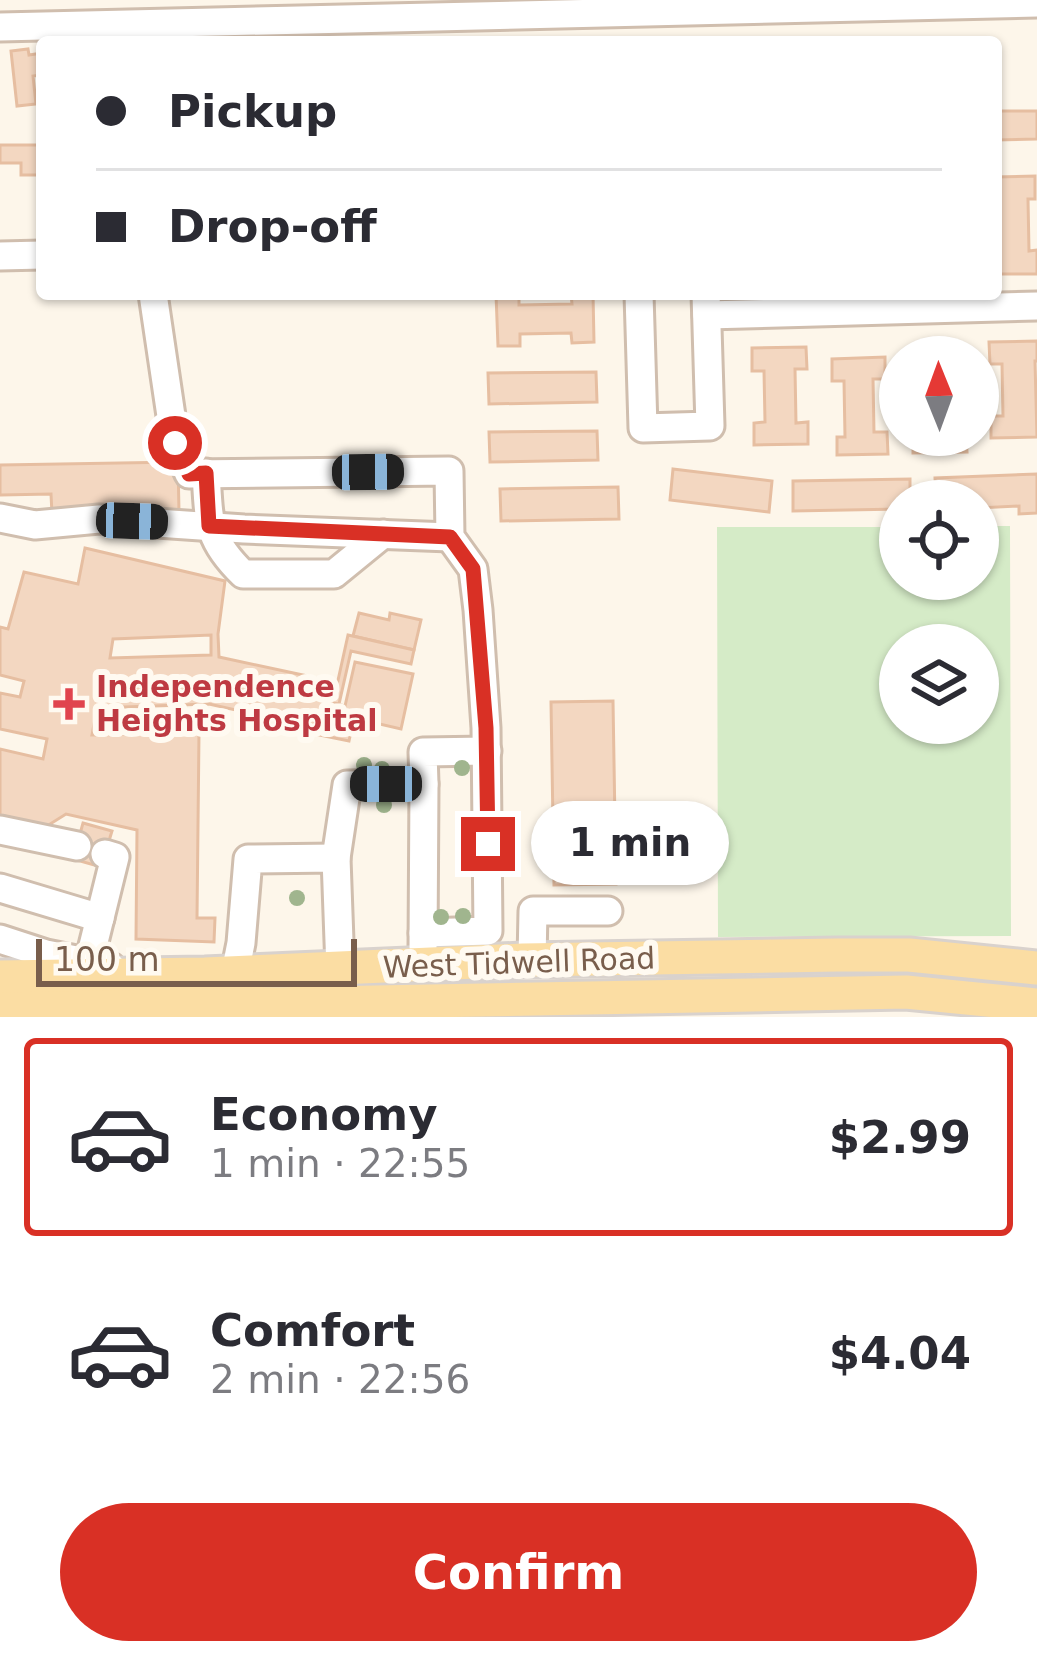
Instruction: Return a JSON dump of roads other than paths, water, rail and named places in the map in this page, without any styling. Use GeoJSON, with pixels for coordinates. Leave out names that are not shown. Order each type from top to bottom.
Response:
{"type":"FeatureCollection","features":[{"type":"Feature","properties":{"kind":"main road","name":"West Tidwell Road"},"geometry":{"type":"LineString","coordinates":[[0,1009],[88,982],[144,974],[211,992],[423,949],[527,960],[909,956],[1037,968]]}},
{"type":"Feature","properties":{"kind":"main road"},"geometry":{"type":"LineString","coordinates":[[838,955],[839,1005]]}},
{"type":"Feature","properties":{"kind":"main road"},"geometry":{"type":"LineString","coordinates":[[523,998],[527,960]]}},
{"type":"Feature","properties":{"kind":"main road","name":"West Tidwell Road"},"geometry":{"type":"LineString","coordinates":[[0,977],[211,992],[735,1006],[839,1005],[906,992],[953,1007],[1037,1005]]}},
{"type":"Feature","properties":{"kind":"street"},"geometry":{"type":"LineString","coordinates":[[0,27],[1037,3]]}},
{"type":"Feature","properties":{"kind":"street"},"geometry":{"type":"LineString","coordinates":[[0,256],[36,254]]}},
{"type":"Feature","properties":{"kind":"street"},"geometry":{"type":"LineString","coordinates":[[154,300],[175,443],[189,474],[449,470],[450,537],[473,569],[487,751],[488,931],[423,949],[423,752],[487,751]]}},
{"type":"Feature","properties":{"kind":"street"},"geometry":{"type":"LineString","coordinates":[[639,300],[644,428],[710,426],[706,304],[1037,306]]}},
{"type":"Feature","properties":{"kind":"street"},"geometry":{"type":"LineString","coordinates":[[206,473],[209,526],[223,555],[243,574],[334,574],[383,534]]}},
{"type":"Feature","properties":{"kind":"street"},"geometry":{"type":"LineString","coordinates":[[0,518],[34,525],[99,519],[450,537]]}},
{"type":"Feature","properties":{"kind":"street"},"geometry":{"type":"LineString","coordinates":[[340,969],[336,858],[347,784],[424,784]]}},
{"type":"Feature","properties":{"kind":"street"},"geometry":{"type":"LineString","coordinates":[[0,830],[77,845]]}},
{"type":"Feature","properties":{"kind":"street"},"geometry":{"type":"LineString","coordinates":[[0,939],[46,954],[88,982],[110,856]]}},
{"type":"Feature","properties":{"kind":"street"},"geometry":{"type":"LineString","coordinates":[[211,992],[241,943],[248,859],[336,858]]}},
{"type":"Feature","properties":{"kind":"street"},"geometry":{"type":"LineString","coordinates":[[0,889],[100,918]]}},
{"type":"Feature","properties":{"kind":"street"},"geometry":{"type":"LineString","coordinates":[[527,960],[533,911],[608,911]]}},
{"type":"Feature","properties":{"kind":"place","name":"Independence Heights Hospital"},"geometry":{"type":"Point","coordinates":[69,704]}}]}
